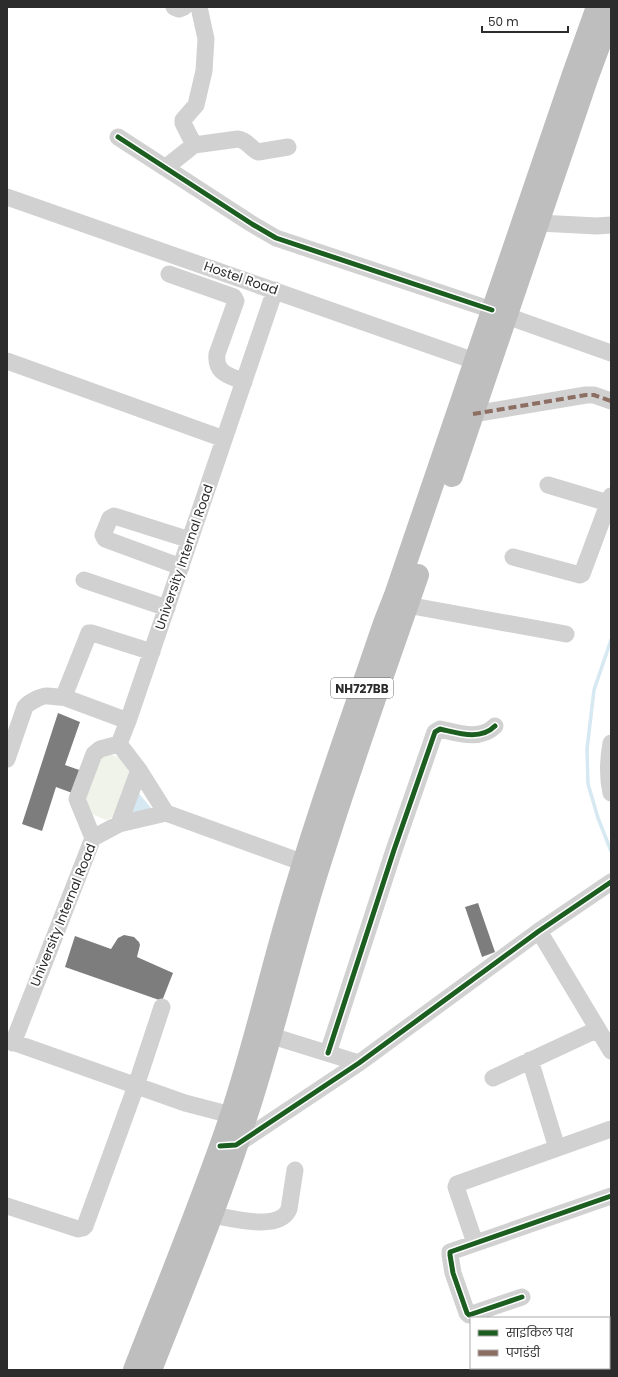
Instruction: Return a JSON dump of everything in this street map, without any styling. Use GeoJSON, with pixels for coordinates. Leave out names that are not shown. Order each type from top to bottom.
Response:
{"type":"FeatureCollection","features":[{"type":"Feature","properties":{"kind":"highway","name":"NH727BB"},"geometry":{"type":"LineString","coordinates":[[134,1370],[197,1210],[228,1146],[246,1120],[272,1036],[299,930],[311,865],[382,630],[500,313],[573,74],[597,7]]}},
{"type":"Feature","properties":{"kind":"highway","name":"NH727BB"},"geometry":{"type":"LineString","coordinates":[[500,313],[539,222],[611,14]]}},
{"type":"Feature","properties":{"kind":"highway","name":"NH727BB"},"geometry":{"type":"LineString","coordinates":[[150,1370],[212,1215],[228,1146],[231,1115],[257,1032],[285,925],[311,865],[408,605],[473,414],[482,363]]}},
{"type":"Feature","properties":{"kind":"street"},"geometry":{"type":"LineString","coordinates":[[174,7],[179,9],[184,7]]}},
{"type":"Feature","properties":{"kind":"street"},"geometry":{"type":"LineString","coordinates":[[194,145],[183,123],[183,120],[196,105],[204,70],[206,39],[199,7]]}},
{"type":"Feature","properties":{"kind":"street"},"geometry":{"type":"LineString","coordinates":[[118,137],[276,238],[500,313],[611,353]]}},
{"type":"Feature","properties":{"kind":"street"},"geometry":{"type":"LineString","coordinates":[[166,168],[194,145],[238,139],[244,140],[258,152],[288,147]]}},
{"type":"Feature","properties":{"kind":"street","name":"Hostel Road"},"geometry":{"type":"LineString","coordinates":[[7,197],[482,363]]}},
{"type":"Feature","properties":{"kind":"street"},"geometry":{"type":"LineString","coordinates":[[539,222],[597,226],[611,225]]}},
{"type":"Feature","properties":{"kind":"street"},"geometry":{"type":"LineString","coordinates":[[169,274],[236,299],[219,349],[216,363],[220,370],[244,382]]}},
{"type":"Feature","properties":{"kind":"street","name":"University Internal Road"},"geometry":{"type":"LineString","coordinates":[[119,744],[152,652],[275,290]]}},
{"type":"Feature","properties":{"kind":"street"},"geometry":{"type":"LineString","coordinates":[[7,361],[224,439]]}},
{"type":"Feature","properties":{"kind":"street"},"geometry":{"type":"LineString","coordinates":[[473,414],[586,395],[594,395],[611,401]]}},
{"type":"Feature","properties":{"kind":"street"},"geometry":{"type":"LineString","coordinates":[[513,557],[580,575],[582,574],[610,500],[548,484]]}},
{"type":"Feature","properties":{"kind":"street"},"geometry":{"type":"LineString","coordinates":[[181,567],[105,539],[103,535],[110,518],[114,516],[190,540]]}},
{"type":"Feature","properties":{"kind":"street"},"geometry":{"type":"LineString","coordinates":[[84,580],[167,608]]}},
{"type":"Feature","properties":{"kind":"street"},"geometry":{"type":"LineString","coordinates":[[408,605],[566,634]]}},
{"type":"Feature","properties":{"kind":"street"},"geometry":{"type":"LineString","coordinates":[[64,697],[89,633],[92,632],[152,652]]}},
{"type":"Feature","properties":{"kind":"street"},"geometry":{"type":"LineString","coordinates":[[7,759],[27,704],[47,696],[56,698],[64,697],[128,721]]}},
{"type":"Feature","properties":{"kind":"street"},"geometry":{"type":"LineString","coordinates":[[328,1053],[394,850],[436,732],[440,729],[469,735],[478,735],[486,733],[495,726]]}},
{"type":"Feature","properties":{"kind":"street"},"geometry":{"type":"LineString","coordinates":[[610,783],[609,754],[611,743]]}},
{"type":"Feature","properties":{"kind":"street"},"geometry":{"type":"LineString","coordinates":[[93,838],[77,799],[94,754],[100,749],[119,744],[139,770],[166,813],[311,865]]}},
{"type":"Feature","properties":{"kind":"street"},"geometry":{"type":"LineString","coordinates":[[119,824],[139,770]]}},
{"type":"Feature","properties":{"kind":"street","name":"University Internal Road"},"geometry":{"type":"LineString","coordinates":[[166,813],[119,824],[93,838],[10,1041],[185,1103],[231,1115]]}},
{"type":"Feature","properties":{"kind":"street"},"geometry":{"type":"LineString","coordinates":[[228,1146],[359,1063],[539,931],[611,882]]}},
{"type":"Feature","properties":{"kind":"street"},"geometry":{"type":"LineString","coordinates":[[539,931],[611,1051]]}},
{"type":"Feature","properties":{"kind":"street"},"geometry":{"type":"LineString","coordinates":[[7,1206],[78,1229],[85,1226],[136,1086],[162,1007]]}},
{"type":"Feature","properties":{"kind":"street"},"geometry":{"type":"LineString","coordinates":[[493,1078],[598,1029]]}},
{"type":"Feature","properties":{"kind":"street"},"geometry":{"type":"LineString","coordinates":[[272,1036],[359,1063]]}},
{"type":"Feature","properties":{"kind":"street"},"geometry":{"type":"LineString","coordinates":[[530,1060],[557,1148]]}},
{"type":"Feature","properties":{"kind":"street"},"geometry":{"type":"LineString","coordinates":[[474,1243],[456,1188],[457,1184],[611,1129]]}},
{"type":"Feature","properties":{"kind":"street"},"geometry":{"type":"LineString","coordinates":[[212,1215],[254,1222],[267,1222],[283,1218],[287,1215],[289,1209],[295,1170]]}},
{"type":"Feature","properties":{"kind":"street"},"geometry":{"type":"LineString","coordinates":[[522,1297],[470,1315],[467,1313],[453,1273],[450,1255],[452,1251],[611,1196]]}},
{"type":"Feature","properties":{"kind":"shaded area"},"geometry":{"type":"Polygon","coordinates":[[[106,753],[127,760],[134,774],[118,815],[106,820],[87,812],[81,797],[92,763],[106,753]]]}},
{"type":"Feature","properties":{"kind":"shaded area"},"geometry":{"type":"Polygon","coordinates":[[[137,791],[152,809],[129,815],[137,791]]]}},
{"type":"Feature","properties":{"kind":"building"},"geometry":{"type":"Polygon","coordinates":[[[58,713],[80,722],[65,765],[82,771],[75,794],[56,787],[42,831],[22,824],[58,713]]]}},
{"type":"Feature","properties":{"kind":"building"},"geometry":{"type":"Polygon","coordinates":[[[478,903],[495,952],[482,957],[465,907],[478,903]]]}},
{"type":"Feature","properties":{"kind":"building"},"geometry":{"type":"Polygon","coordinates":[[[124,935],[134,937],[139,942],[140,945],[137,957],[173,973],[162,1001],[65,967],[75,936],[111,949],[118,938],[124,935]]]}},
{"type":"Feature","properties":{"kind":"waterway"},"geometry":{"type":"LineString","coordinates":[[611,640],[594,690],[587,749],[588,784],[598,818],[611,851]]}},
{"type":"Feature","properties":{"kind":"marked path"},"geometry":{"type":"LineString","coordinates":[[473,414],[586,395],[594,395],[611,401]]}},
{"type":"Feature","properties":{"kind":"cycle path"},"geometry":{"type":"LineString","coordinates":[[118,137],[276,238],[492,310]]}},
{"type":"Feature","properties":{"kind":"cycle path"},"geometry":{"type":"LineString","coordinates":[[328,1053],[394,850],[435,732],[440,729],[461,734],[476,735],[489,731],[495,726]]}},
{"type":"Feature","properties":{"kind":"cycle path"},"geometry":{"type":"LineString","coordinates":[[220,1146],[236,1145],[359,1063],[539,931],[611,882]]}},
{"type":"Feature","properties":{"kind":"cycle path"},"geometry":{"type":"LineString","coordinates":[[522,1297],[469,1315],[453,1273],[450,1252],[611,1196]]}}]}
